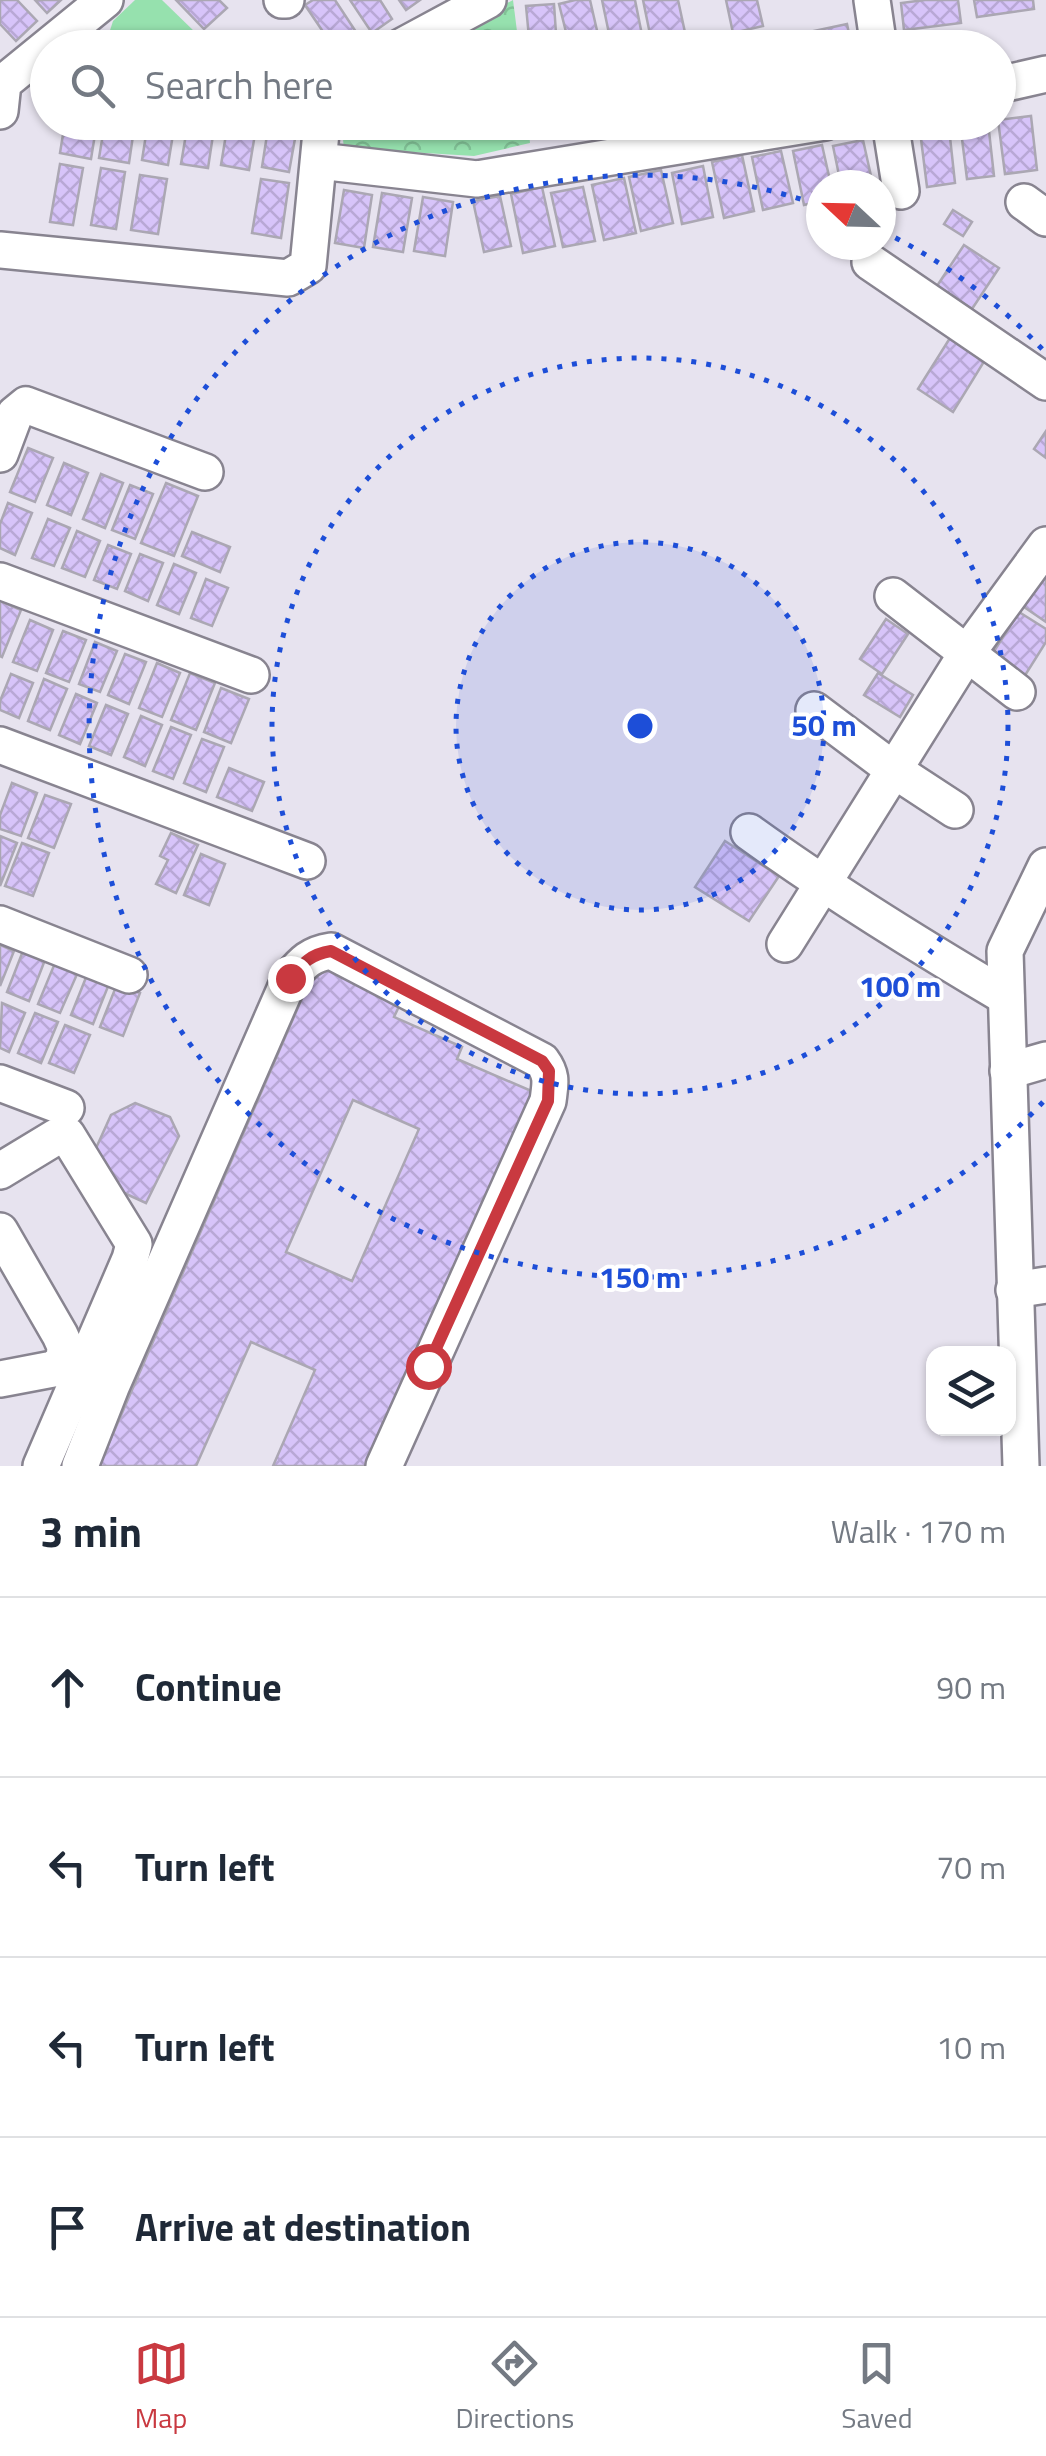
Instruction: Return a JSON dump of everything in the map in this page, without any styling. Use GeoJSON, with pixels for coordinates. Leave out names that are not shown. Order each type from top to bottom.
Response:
{"type":"FeatureCollection","features":[{"type":"Feature","properties":{"kind":"street"},"geometry":{"type":"LineString","coordinates":[[73,30],[105,0]]}},
{"type":"Feature","properties":{"kind":"street"},"geometry":{"type":"LineString","coordinates":[[432,30],[488,0]]}},
{"type":"Feature","properties":{"kind":"street"},"geometry":{"type":"LineString","coordinates":[[872,0],[876,30]]}},
{"type":"Feature","properties":{"kind":"street"},"geometry":{"type":"LineString","coordinates":[[2,97],[30,71]]}},
{"type":"Feature","properties":{"kind":"street"},"geometry":{"type":"LineString","coordinates":[[1016,81],[1046,74]]}},
{"type":"Feature","properties":{"kind":"street"},"geometry":{"type":"LineString","coordinates":[[2,97],[30,88]]}},
{"type":"Feature","properties":{"kind":"street"},"geometry":{"type":"LineString","coordinates":[[0,250],[288,278],[308,266],[320,140]]}},
{"type":"Feature","properties":{"kind":"street"},"geometry":{"type":"LineString","coordinates":[[318,161],[477,179],[716,140]]}},
{"type":"Feature","properties":{"kind":"street"},"geometry":{"type":"LineString","coordinates":[[893,140],[901,191]]}},
{"type":"Feature","properties":{"kind":"street"},"geometry":{"type":"LineString","coordinates":[[870,262],[1046,382]]}},
{"type":"Feature","properties":{"kind":"street"},"geometry":{"type":"LineString","coordinates":[[0,454],[14,414],[26,406],[205,472]]}},
{"type":"Feature","properties":{"kind":"street"},"geometry":{"type":"LineString","coordinates":[[784,944],[968,653],[1046,545]]}},
{"type":"Feature","properties":{"kind":"street"},"geometry":{"type":"LineString","coordinates":[[0,581],[251,675]]}},
{"type":"Feature","properties":{"kind":"street"},"geometry":{"type":"LineString","coordinates":[[893,596],[1017,692]]}},
{"type":"Feature","properties":{"kind":"street"},"geometry":{"type":"LineString","coordinates":[[814,710],[955,810]]}},
{"type":"Feature","properties":{"kind":"street"},"geometry":{"type":"LineString","coordinates":[[0,745],[307,861]]}},
{"type":"Feature","properties":{"kind":"street"},"geometry":{"type":"LineString","coordinates":[[749,832],[822,885],[1006,997]]}},
{"type":"Feature","properties":{"kind":"street"},"geometry":{"type":"LineString","coordinates":[[1021,1466],[1030,1287],[1008,1072],[1004,951],[1046,866]]}},
{"type":"Feature","properties":{"kind":"street"},"geometry":{"type":"LineString","coordinates":[[0,924],[129,975]]}},
{"type":"Feature","properties":{"kind":"street"},"geometry":{"type":"LineString","coordinates":[[80,1466],[110,1387],[290,978],[305,960],[331,951],[542,1061],[549,1071],[548,1101],[384,1466]]}},
{"type":"Feature","properties":{"kind":"street"},"geometry":{"type":"LineString","coordinates":[[1008,1072],[1046,1060]]}},
{"type":"Feature","properties":{"kind":"street"},"geometry":{"type":"LineString","coordinates":[[0,1084],[66,1108]]}},
{"type":"Feature","properties":{"kind":"street"},"geometry":{"type":"LineString","coordinates":[[0,1171],[56,1136],[67,1135],[132,1238],[134,1250],[73,1366],[41,1466]]}},
{"type":"Feature","properties":{"kind":"street"},"geometry":{"type":"LineString","coordinates":[[0,1231],[73,1366]]}},
{"type":"Feature","properties":{"kind":"street"},"geometry":{"type":"LineString","coordinates":[[0,1379],[73,1366]]}},
{"type":"Feature","properties":{"kind":"green space"},"geometry":{"type":"Polygon","coordinates":[[[135,0],[162,0],[193,30],[110,30],[113,21],[135,0]]]}},
{"type":"Feature","properties":{"kind":"green space"},"geometry":{"type":"Polygon","coordinates":[[[513,0],[517,30],[456,30],[513,0]]]}},
{"type":"Feature","properties":{"kind":"green space"},"geometry":{"type":"Polygon","coordinates":[[[343,140],[530,143],[474,156],[344,148],[343,140]]]}},
{"type":"Feature","properties":{"kind":"building"},"geometry":{"type":"Polygon","coordinates":[[[0,0],[17,0],[37,21],[16,41],[0,24],[0,0]]]}},
{"type":"Feature","properties":{"kind":"building"},"geometry":{"type":"Polygon","coordinates":[[[35,0],[61,0],[47,13],[35,0]]]}},
{"type":"Feature","properties":{"kind":"building"},"geometry":{"type":"Polygon","coordinates":[[[176,0],[219,0],[227,8],[204,29],[176,0]]]}},
{"type":"Feature","properties":{"kind":"building"},"geometry":{"type":"Polygon","coordinates":[[[313,0],[335,0],[355,30],[322,30],[305,5],[313,0]]]}},
{"type":"Feature","properties":{"kind":"building"},"geometry":{"type":"Polygon","coordinates":[[[350,0],[380,0],[392,19],[370,30],[350,0]]]}},
{"type":"Feature","properties":{"kind":"building"},"geometry":{"type":"Polygon","coordinates":[[[399,0],[420,0],[406,10],[399,0]]]}},
{"type":"Feature","properties":{"kind":"building"},"geometry":{"type":"Polygon","coordinates":[[[590,0],[597,30],[566,30],[559,4],[590,0]]]}},
{"type":"Feature","properties":{"kind":"building"},"geometry":{"type":"Polygon","coordinates":[[[602,0],[635,0],[641,30],[608,30],[602,0]]]}},
{"type":"Feature","properties":{"kind":"building"},"geometry":{"type":"Polygon","coordinates":[[[643,0],[678,0],[684,30],[649,30],[643,0]]]}},
{"type":"Feature","properties":{"kind":"building"},"geometry":{"type":"Polygon","coordinates":[[[726,0],[757,0],[763,26],[732,30],[726,0]]]}},
{"type":"Feature","properties":{"kind":"building"},"geometry":{"type":"Polygon","coordinates":[[[958,0],[961,23],[904,30],[901,3],[958,0]]]}},
{"type":"Feature","properties":{"kind":"building"},"geometry":{"type":"Polygon","coordinates":[[[974,0],[1033,0],[1034,9],[977,17],[974,0]]]}},
{"type":"Feature","properties":{"kind":"building"},"geometry":{"type":"Polygon","coordinates":[[[554,4],[556,30],[528,30],[526,6],[554,4]]]}},
{"type":"Feature","properties":{"kind":"building"},"geometry":{"type":"Polygon","coordinates":[[[847,24],[848,30],[819,30],[847,24]]]}},
{"type":"Feature","properties":{"kind":"building"},"geometry":{"type":"Polygon","coordinates":[[[1031,116],[1037,170],[1005,174],[1001,140],[1016,140],[1016,118],[1031,116]]]}},
{"type":"Feature","properties":{"kind":"building"},"geometry":{"type":"Polygon","coordinates":[[[62,140],[94,140],[91,159],[60,153],[62,140]]]}},
{"type":"Feature","properties":{"kind":"building"},"geometry":{"type":"Polygon","coordinates":[[[102,140],[132,140],[129,163],[99,158],[102,140]]]}},
{"type":"Feature","properties":{"kind":"building"},"geometry":{"type":"Polygon","coordinates":[[[145,140],[172,140],[168,165],[142,160],[145,140]]]}},
{"type":"Feature","properties":{"kind":"building"},"geometry":{"type":"Polygon","coordinates":[[[185,140],[212,140],[208,168],[181,164],[185,140]]]}},
{"type":"Feature","properties":{"kind":"building"},"geometry":{"type":"Polygon","coordinates":[[[225,140],[254,140],[249,170],[221,165],[225,140]]]}},
{"type":"Feature","properties":{"kind":"building"},"geometry":{"type":"Polygon","coordinates":[[[266,140],[295,140],[289,172],[262,167],[266,140]]]}},
{"type":"Feature","properties":{"kind":"building"},"geometry":{"type":"Polygon","coordinates":[[[863,140],[870,170],[838,170],[833,146],[863,140]]]}},
{"type":"Feature","properties":{"kind":"building"},"geometry":{"type":"Polygon","coordinates":[[[921,140],[950,140],[955,183],[927,187],[921,140]]]}},
{"type":"Feature","properties":{"kind":"building"},"geometry":{"type":"Polygon","coordinates":[[[962,140],[990,140],[994,176],[967,179],[962,140]]]}},
{"type":"Feature","properties":{"kind":"building"},"geometry":{"type":"Polygon","coordinates":[[[822,145],[828,170],[806,170],[804,205],[793,151],[822,145]]]}},
{"type":"Feature","properties":{"kind":"building"},"geometry":{"type":"Polygon","coordinates":[[[781,151],[793,203],[763,210],[752,157],[781,151]]]}},
{"type":"Feature","properties":{"kind":"building"},"geometry":{"type":"Polygon","coordinates":[[[742,155],[754,211],[724,218],[712,162],[742,155]]]}},
{"type":"Feature","properties":{"kind":"building"},"geometry":{"type":"Polygon","coordinates":[[[60,164],[83,168],[73,225],[50,222],[60,164]]]}},
{"type":"Feature","properties":{"kind":"building"},"geometry":{"type":"Polygon","coordinates":[[[703,166],[713,217],[682,224],[672,173],[703,166]]]}},
{"type":"Feature","properties":{"kind":"building"},"geometry":{"type":"Polygon","coordinates":[[[101,168],[125,172],[116,229],[91,225],[101,168]]]}},
{"type":"Feature","properties":{"kind":"building"},"geometry":{"type":"Polygon","coordinates":[[[661,170],[673,223],[641,231],[629,177],[661,170]]]}},
{"type":"Feature","properties":{"kind":"building"},"geometry":{"type":"Polygon","coordinates":[[[140,175],[167,179],[158,234],[131,230],[140,175]]]}},
{"type":"Feature","properties":{"kind":"building"},"geometry":{"type":"Polygon","coordinates":[[[624,178],[636,233],[604,240],[592,185],[624,178]]]}},
{"type":"Feature","properties":{"kind":"building"},"geometry":{"type":"Polygon","coordinates":[[[261,179],[289,183],[281,238],[252,233],[261,179]]]}},
{"type":"Feature","properties":{"kind":"building"},"geometry":{"type":"Polygon","coordinates":[[[542,187],[555,246],[523,253],[511,194],[542,187]]]}},
{"type":"Feature","properties":{"kind":"building"},"geometry":{"type":"Polygon","coordinates":[[[583,187],[595,241],[563,247],[551,193],[583,187]]]}},
{"type":"Feature","properties":{"kind":"building"},"geometry":{"type":"Polygon","coordinates":[[[344,190],[372,195],[364,248],[335,243],[344,190]]]}},
{"type":"Feature","properties":{"kind":"building"},"geometry":{"type":"Polygon","coordinates":[[[382,193],[412,198],[403,252],[373,247],[382,193]]]}},
{"type":"Feature","properties":{"kind":"building"},"geometry":{"type":"Polygon","coordinates":[[[500,196],[511,246],[484,252],[473,201],[500,196]]]}},
{"type":"Feature","properties":{"kind":"building"},"geometry":{"type":"Polygon","coordinates":[[[423,197],[453,202],[445,256],[414,251],[423,197]]]}},
{"type":"Feature","properties":{"kind":"building"},"geometry":{"type":"Polygon","coordinates":[[[953,210],[972,222],[963,236],[944,224],[953,210]]]}},
{"type":"Feature","properties":{"kind":"building"},"geometry":{"type":"Polygon","coordinates":[[[964,245],[999,268],[972,309],[937,286],[964,245]]]}},
{"type":"Feature","properties":{"kind":"building"},"geometry":{"type":"Polygon","coordinates":[[[950,338],[985,360],[953,412],[918,389],[950,338]]]}},
{"type":"Feature","properties":{"kind":"building"},"geometry":{"type":"Polygon","coordinates":[[[1046,431],[1046,458],[1034,449],[1046,431]]]}},
{"type":"Feature","properties":{"kind":"building"},"geometry":{"type":"Polygon","coordinates":[[[28,448],[53,458],[35,502],[10,492],[28,448]]]}},
{"type":"Feature","properties":{"kind":"building"},"geometry":{"type":"Polygon","coordinates":[[[64,463],[88,473],[71,515],[47,505],[64,463]]]}},
{"type":"Feature","properties":{"kind":"building"},"geometry":{"type":"Polygon","coordinates":[[[101,474],[123,483],[105,528],[83,519],[101,474]]]}},
{"type":"Feature","properties":{"kind":"building"},"geometry":{"type":"Polygon","coordinates":[[[166,483],[198,496],[174,556],[141,543],[166,483]]]}},
{"type":"Feature","properties":{"kind":"building"},"geometry":{"type":"Polygon","coordinates":[[[130,485],[153,494],[135,539],[112,530],[130,485]]]}},
{"type":"Feature","properties":{"kind":"building"},"geometry":{"type":"Polygon","coordinates":[[[8,503],[32,513],[15,555],[0,548],[0,524],[8,503]]]}},
{"type":"Feature","properties":{"kind":"building"},"geometry":{"type":"Polygon","coordinates":[[[48,519],[70,528],[54,566],[32,558],[48,519]]]}},
{"type":"Feature","properties":{"kind":"building"},"geometry":{"type":"Polygon","coordinates":[[[77,531],[100,541],[85,577],[62,568],[77,531]]]}},
{"type":"Feature","properties":{"kind":"building"},"geometry":{"type":"Polygon","coordinates":[[[192,532],[230,547],[220,572],[182,556],[192,532]]]}},
{"type":"Feature","properties":{"kind":"building"},"geometry":{"type":"Polygon","coordinates":[[[108,545],[131,554],[117,589],[94,580],[108,545]]]}},
{"type":"Feature","properties":{"kind":"building"},"geometry":{"type":"Polygon","coordinates":[[[140,554],[163,563],[148,601],[125,591],[140,554]]]}},
{"type":"Feature","properties":{"kind":"building"},"geometry":{"type":"Polygon","coordinates":[[[174,564],[196,573],[179,614],[157,605],[174,564]]]}},
{"type":"Feature","properties":{"kind":"building"},"geometry":{"type":"Polygon","coordinates":[[[1046,568],[1046,622],[1021,605],[1046,568]]]}},
{"type":"Feature","properties":{"kind":"building"},"geometry":{"type":"Polygon","coordinates":[[[206,579],[228,588],[212,626],[191,618],[206,579]]]}},
{"type":"Feature","properties":{"kind":"building"},"geometry":{"type":"Polygon","coordinates":[[[0,601],[21,610],[2,657],[0,656],[0,601]]]}},
{"type":"Feature","properties":{"kind":"building"},"geometry":{"type":"Polygon","coordinates":[[[1019,612],[1046,629],[1046,642],[1024,677],[991,656],[1019,612]]]}},
{"type":"Feature","properties":{"kind":"building"},"geometry":{"type":"Polygon","coordinates":[[[886,619],[908,634],[882,674],[860,659],[886,619]]]}},
{"type":"Feature","properties":{"kind":"building"},"geometry":{"type":"Polygon","coordinates":[[[30,620],[53,630],[37,671],[13,662],[30,620]]]}},
{"type":"Feature","properties":{"kind":"building"},"geometry":{"type":"Polygon","coordinates":[[[63,631],[86,640],[69,682],[46,673],[63,631]]]}},
{"type":"Feature","properties":{"kind":"building"},"geometry":{"type":"Polygon","coordinates":[[[95,642],[117,651],[100,692],[79,684],[95,642]]]}},
{"type":"Feature","properties":{"kind":"building"},"geometry":{"type":"Polygon","coordinates":[[[125,654],[146,662],[129,704],[108,695],[125,654]]]}},
{"type":"Feature","properties":{"kind":"building"},"geometry":{"type":"Polygon","coordinates":[[[157,663],[180,673],[162,717],[139,708],[157,663]]]}},
{"type":"Feature","properties":{"kind":"building"},"geometry":{"type":"Polygon","coordinates":[[[190,673],[215,683],[196,730],[171,720],[190,673]]]}},
{"type":"Feature","properties":{"kind":"building"},"geometry":{"type":"Polygon","coordinates":[[[878,673],[913,695],[900,717],[864,695],[878,673]]]}},
{"type":"Feature","properties":{"kind":"building"},"geometry":{"type":"Polygon","coordinates":[[[11,674],[33,683],[19,718],[0,710],[11,674]]]}},
{"type":"Feature","properties":{"kind":"building"},"geometry":{"type":"Polygon","coordinates":[[[44,679],[67,689],[50,730],[28,721],[44,679]]]}},
{"type":"Feature","properties":{"kind":"building"},"geometry":{"type":"Polygon","coordinates":[[[221,688],[249,699],[231,743],[204,732],[221,688]]]}},
{"type":"Feature","properties":{"kind":"building"},"geometry":{"type":"Polygon","coordinates":[[[76,694],[97,703],[80,744],[59,735],[76,694]]]}},
{"type":"Feature","properties":{"kind":"building"},"geometry":{"type":"Polygon","coordinates":[[[106,705],[128,714],[111,755],[89,746],[106,705]]]}},
{"type":"Feature","properties":{"kind":"building"},"geometry":{"type":"Polygon","coordinates":[[[141,716],[162,725],[145,766],[124,757],[141,716]]]}},
{"type":"Feature","properties":{"kind":"building"},"geometry":{"type":"Polygon","coordinates":[[[171,727],[191,735],[173,779],[153,771],[171,727]]]}},
{"type":"Feature","properties":{"kind":"building"},"geometry":{"type":"Polygon","coordinates":[[[202,739],[224,747],[206,792],[184,783],[202,739]]]}},
{"type":"Feature","properties":{"kind":"building"},"geometry":{"type":"Polygon","coordinates":[[[229,768],[264,782],[252,811],[217,797],[229,768]]]}},
{"type":"Feature","properties":{"kind":"building"},"geometry":{"type":"Polygon","coordinates":[[[12,783],[37,793],[21,836],[0,829],[0,815],[12,783]]]}},
{"type":"Feature","properties":{"kind":"building"},"geometry":{"type":"Polygon","coordinates":[[[45,795],[71,804],[54,848],[28,838],[45,795]]]}},
{"type":"Feature","properties":{"kind":"building"},"geometry":{"type":"Polygon","coordinates":[[[171,833],[198,845],[176,893],[156,884],[168,860],[160,856],[171,833]]]}},
{"type":"Feature","properties":{"kind":"building"},"geometry":{"type":"Polygon","coordinates":[[[0,836],[17,843],[0,886],[0,836]]]}},
{"type":"Feature","properties":{"kind":"building"},"geometry":{"type":"Polygon","coordinates":[[[725,841],[779,876],[749,921],[695,887],[725,841]]]}},
{"type":"Feature","properties":{"kind":"building"},"geometry":{"type":"Polygon","coordinates":[[[22,843],[49,853],[33,896],[5,886],[22,843]]]}},
{"type":"Feature","properties":{"kind":"building"},"geometry":{"type":"Polygon","coordinates":[[[201,854],[225,864],[209,905],[184,895],[201,854]]]}},
{"type":"Feature","properties":{"kind":"building"},"geometry":{"type":"Polygon","coordinates":[[[0,945],[14,951],[0,986],[0,945]]]}},
{"type":"Feature","properties":{"kind":"building"},"geometry":{"type":"Polygon","coordinates":[[[23,951],[45,960],[29,1001],[7,992],[23,951]]]}},
{"type":"Feature","properties":{"kind":"building"},"geometry":{"type":"Polygon","coordinates":[[[319,959],[404,996],[394,1017],[462,1047],[457,1059],[536,1093],[372,1466],[273,1466],[315,1370],[251,1342],[196,1466],[99,1466],[319,959]],[[353,1100],[286,1252],[352,1281],[419,1129],[353,1100]]]}},
{"type":"Feature","properties":{"kind":"building"},"geometry":{"type":"Polygon","coordinates":[[[55,963],[78,972],[60,1013],[38,1004],[55,963]]]}},
{"type":"Feature","properties":{"kind":"building"},"geometry":{"type":"Polygon","coordinates":[[[87,975],[109,984],[93,1024],[71,1015],[87,975]]]}},
{"type":"Feature","properties":{"kind":"building"},"geometry":{"type":"Polygon","coordinates":[[[117,984],[140,993],[123,1036],[100,1027],[117,984]]]}},
{"type":"Feature","properties":{"kind":"building"},"geometry":{"type":"Polygon","coordinates":[[[2,1003],[25,1013],[9,1052],[0,1048],[2,1003]]]}},
{"type":"Feature","properties":{"kind":"building"},"geometry":{"type":"Polygon","coordinates":[[[35,1013],[58,1022],[41,1063],[18,1053],[35,1013]]]}},
{"type":"Feature","properties":{"kind":"building"},"geometry":{"type":"Polygon","coordinates":[[[65,1025],[90,1035],[74,1073],[49,1063],[65,1025]]]}},
{"type":"Feature","properties":{"kind":"building"},"geometry":{"type":"Polygon","coordinates":[[[135,1103],[170,1117],[179,1136],[146,1203],[100,1182],[92,1157],[111,1115],[135,1103]]]}},
{"type":"Feature","properties":{"kind":"route"},"geometry":{"type":"LineString","coordinates":[[290,978],[305,960],[331,951],[542,1061],[549,1071],[548,1101],[428,1366]]}}]}
